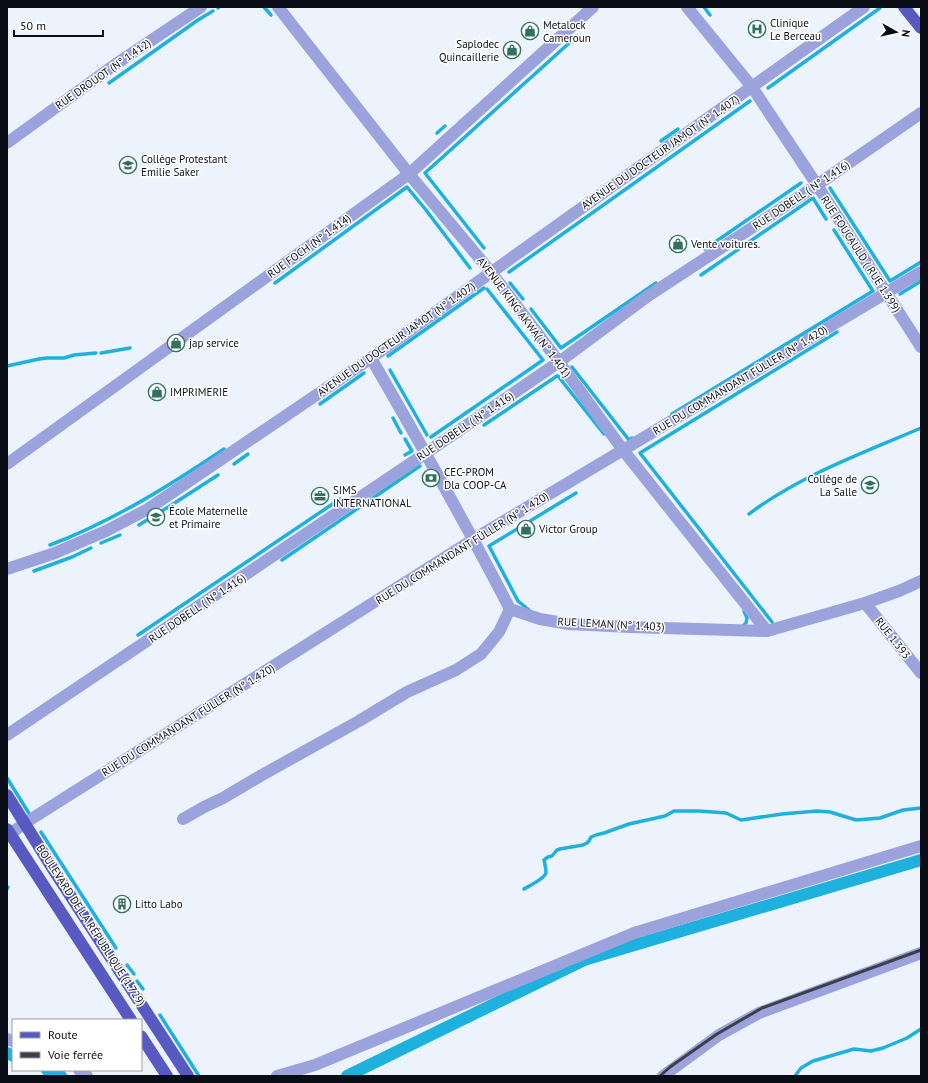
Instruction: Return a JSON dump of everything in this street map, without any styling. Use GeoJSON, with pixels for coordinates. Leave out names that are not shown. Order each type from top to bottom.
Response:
{"type":"FeatureCollection","features":[{"type":"Feature","properties":{"kind":"main road"},"geometry":{"type":"LineString","coordinates":[[904,7],[921,28]]}},
{"type":"Feature","properties":{"kind":"main road","name":"BOULEVARD DE LA RÉPUBLIQUE (1.729)"},"geometry":{"type":"LineString","coordinates":[[7,795],[188,1076]]}},
{"type":"Feature","properties":{"kind":"main road","name":"BOULEVARD DE LA RÉPUBLIQUE (1.729)"},"geometry":{"type":"LineString","coordinates":[[9,832],[130,1019]]}},
{"type":"Feature","properties":{"kind":"main road"},"geometry":{"type":"LineString","coordinates":[[142,1038],[167,1076]]}},
{"type":"Feature","properties":{"kind":"street","name":"RUE DROUOT (N° 1.412)"},"geometry":{"type":"LineString","coordinates":[[7,143],[113,66],[201,7]]}},
{"type":"Feature","properties":{"kind":"street","name":"AVENUE KING AKWA( N° 1.401)"},"geometry":{"type":"LineString","coordinates":[[278,7],[409,174],[491,272],[559,362],[622,450],[767,631]]}},
{"type":"Feature","properties":{"kind":"street","name":"RUE FOCH (N° 1.414)"},"geometry":{"type":"LineString","coordinates":[[7,464],[409,174],[593,7]]}},
{"type":"Feature","properties":{"kind":"street","name":"RUE FOUCAULD ( RUE 1.399)"},"geometry":{"type":"LineString","coordinates":[[687,7],[752,87],[921,347]]}},
{"type":"Feature","properties":{"kind":"street","name":"AVENUE DU DOCTEUR JAMOT (N° 1.407)"},"geometry":{"type":"LineString","coordinates":[[7,570],[55,553],[106,532],[148,509],[371,358],[864,7]]}},
{"type":"Feature","properties":{"kind":"street","name":"RUE DOBELL ( N° 1.416)"},"geometry":{"type":"LineString","coordinates":[[7,735],[559,362],[648,296],[817,185],[921,114]]}},
{"type":"Feature","properties":{"kind":"street","name":"RUE DU COMMANDANT FÜLLER (N° 1.420)"},"geometry":{"type":"LineString","coordinates":[[9,832],[26,823],[474,539],[921,272]]}},
{"type":"Feature","properties":{"kind":"street"},"geometry":{"type":"LineString","coordinates":[[183,819],[262,776],[408,692],[456,670],[481,654],[499,632],[510,609],[474,539],[371,358]]}},
{"type":"Feature","properties":{"kind":"street","name":"RUE LEMAN (N° 1.403)"},"geometry":{"type":"LineString","coordinates":[[510,609],[540,619],[569,624],[767,631],[865,603],[899,591],[921,581]]}},
{"type":"Feature","properties":{"kind":"street","name":"RUE 1.393"},"geometry":{"type":"LineString","coordinates":[[865,603],[921,673]]}},
{"type":"Feature","properties":{"kind":"street"},"geometry":{"type":"LineString","coordinates":[[277,1076],[315,1065],[634,933],[921,846]]}},
{"type":"Feature","properties":{"kind":"street"},"geometry":{"type":"LineString","coordinates":[[663,1076],[719,1034],[759,1013],[921,953]]}},
{"type":"Feature","properties":{"kind":"waterway"},"geometry":{"type":"LineString","coordinates":[[264,7],[271,15]]}},
{"type":"Feature","properties":{"kind":"waterway"},"geometry":{"type":"LineString","coordinates":[[704,7],[710,15]]}},
{"type":"Feature","properties":{"kind":"waterway"},"geometry":{"type":"LineString","coordinates":[[768,88],[880,8]]}},
{"type":"Feature","properties":{"kind":"waterway"},"geometry":{"type":"LineString","coordinates":[[109,83],[213,11]]}},
{"type":"Feature","properties":{"kind":"waterway"},"geometry":{"type":"LineString","coordinates":[[484,248],[425,173],[577,36]]}},
{"type":"Feature","properties":{"kind":"waterway"},"geometry":{"type":"LineString","coordinates":[[509,272],[750,101]]}},
{"type":"Feature","properties":{"kind":"waterway"},"geometry":{"type":"LineString","coordinates":[[437,133],[445,126]]}},
{"type":"Feature","properties":{"kind":"waterway"},"geometry":{"type":"LineString","coordinates":[[661,141],[678,129]]}},
{"type":"Feature","properties":{"kind":"waterway"},"geometry":{"type":"LineString","coordinates":[[705,249],[801,183]]}},
{"type":"Feature","properties":{"kind":"waterway"},"geometry":{"type":"LineString","coordinates":[[275,283],[407,187],[470,268]]}},
{"type":"Feature","properties":{"kind":"waterway"},"geometry":{"type":"LineString","coordinates":[[830,188],[890,281],[921,262]]}},
{"type":"Feature","properties":{"kind":"waterway"},"geometry":{"type":"LineString","coordinates":[[701,275],[813,198],[826,219]]}},
{"type":"Feature","properties":{"kind":"waterway"},"geometry":{"type":"LineString","coordinates":[[672,414],[873,291],[834,230]]}},
{"type":"Feature","properties":{"kind":"waterway"},"geometry":{"type":"LineString","coordinates":[[900,294],[921,281]]}},
{"type":"Feature","properties":{"kind":"waterway"},"geometry":{"type":"LineString","coordinates":[[510,283],[523,299]]}},
{"type":"Feature","properties":{"kind":"waterway"},"geometry":{"type":"LineString","coordinates":[[531,309],[561,348],[656,283]]}},
{"type":"Feature","properties":{"kind":"waterway"},"geometry":{"type":"LineString","coordinates":[[388,356],[484,288]]}},
{"type":"Feature","properties":{"kind":"waterway"},"geometry":{"type":"LineString","coordinates":[[431,437],[543,360],[487,289]]}},
{"type":"Feature","properties":{"kind":"waterway"},"geometry":{"type":"LineString","coordinates":[[772,622],[640,453],[837,332]]}},
{"type":"Feature","properties":{"kind":"waterway"},"geometry":{"type":"LineString","coordinates":[[101,353],[130,348]]}},
{"type":"Feature","properties":{"kind":"waterway"},"geometry":{"type":"LineString","coordinates":[[7,366],[39,359],[64,358],[74,355],[96,353]]}},
{"type":"Feature","properties":{"kind":"waterway"},"geometry":{"type":"LineString","coordinates":[[572,367],[629,440],[632,438]]}},
{"type":"Feature","properties":{"kind":"waterway"},"geometry":{"type":"LineString","coordinates":[[390,370],[427,435]]}},
{"type":"Feature","properties":{"kind":"waterway"},"geometry":{"type":"LineString","coordinates":[[320,404],[364,373]]}},
{"type":"Feature","properties":{"kind":"waterway"},"geometry":{"type":"LineString","coordinates":[[484,425],[558,376],[604,434]]}},
{"type":"Feature","properties":{"kind":"waterway"},"geometry":{"type":"LineString","coordinates":[[393,418],[401,433]]}},
{"type":"Feature","properties":{"kind":"waterway"},"geometry":{"type":"LineString","coordinates":[[749,514],[769,500],[811,476],[921,428]]}},
{"type":"Feature","properties":{"kind":"waterway"},"geometry":{"type":"LineString","coordinates":[[405,439],[412,451],[405,455]]}},
{"type":"Feature","properties":{"kind":"waterway"},"geometry":{"type":"LineString","coordinates":[[50,545],[73,536],[140,502],[224,449]]}},
{"type":"Feature","properties":{"kind":"waterway"},"geometry":{"type":"LineString","coordinates":[[234,464],[248,454]]}},
{"type":"Feature","properties":{"kind":"waterway"},"geometry":{"type":"LineString","coordinates":[[282,560],[420,466]]}},
{"type":"Feature","properties":{"kind":"waterway"},"geometry":{"type":"LineString","coordinates":[[139,525],[218,475]]}},
{"type":"Feature","properties":{"kind":"waterway"},"geometry":{"type":"LineString","coordinates":[[529,610],[518,601],[489,546],[576,493]]}},
{"type":"Feature","properties":{"kind":"waterway"},"geometry":{"type":"LineString","coordinates":[[138,635],[340,499]]}},
{"type":"Feature","properties":{"kind":"waterway"},"geometry":{"type":"LineString","coordinates":[[101,543],[120,535]]}},
{"type":"Feature","properties":{"kind":"waterway"},"geometry":{"type":"LineString","coordinates":[[34,571],[72,557],[91,548]]}},
{"type":"Feature","properties":{"kind":"waterway"},"geometry":{"type":"LineString","coordinates":[[743,626],[746,623],[747,618],[744,611]]}},
{"type":"Feature","properties":{"kind":"waterway"},"geometry":{"type":"LineString","coordinates":[[7,778],[30,815]]}},
{"type":"Feature","properties":{"kind":"waterway"},"geometry":{"type":"LineString","coordinates":[[524,889],[545,875],[546,871],[544,860],[552,856],[557,850],[583,845],[587,843],[591,837],[596,835],[629,824],[665,816],[674,811],[726,813],[741,820],[817,811],[830,812],[856,820],[880,818],[903,810],[921,808]]}},
{"type":"Feature","properties":{"kind":"waterway"},"geometry":{"type":"LineString","coordinates":[[41,832],[116,948]]}},
{"type":"Feature","properties":{"kind":"waterway"},"geometry":{"type":"LineString","coordinates":[[347,1076],[584,960],[921,860]]}},
{"type":"Feature","properties":{"kind":"waterway"},"geometry":{"type":"LineString","coordinates":[[127,965],[134,974]]}},
{"type":"Feature","properties":{"kind":"waterway"},"geometry":{"type":"LineString","coordinates":[[137,981],[143,989]]}},
{"type":"Feature","properties":{"kind":"waterway"},"geometry":{"type":"LineString","coordinates":[[160,1015],[199,1076]]}},
{"type":"Feature","properties":{"kind":"waterway"},"geometry":{"type":"LineString","coordinates":[[795,1076],[801,1068],[813,1061],[854,1049],[871,1051],[883,1048],[907,1038],[921,1029]]}},
{"type":"Feature","properties":{"kind":"waterway"},"geometry":{"type":"LineString","coordinates":[[7,1053],[12,1056]]}},
{"type":"Feature","properties":{"kind":"waterway"},"geometry":{"type":"LineString","coordinates":[[49,1071],[61,1076]]}},
{"type":"Feature","properties":{"kind":"railway"},"geometry":{"type":"LineString","coordinates":[[660,1076],[670,1067],[717,1034],[762,1008],[921,950]]}},
{"type":"Feature","properties":{"kind":"place","name":"Clinique Le Berceau"},"geometry":{"type":"Point","coordinates":[757,29]}},
{"type":"Feature","properties":{"kind":"place","name":"Metalock Cameroun"},"geometry":{"type":"Point","coordinates":[530,31]}},
{"type":"Feature","properties":{"kind":"place","name":"Saplodec Quincaillerie"},"geometry":{"type":"Point","coordinates":[512,50]}},
{"type":"Feature","properties":{"kind":"place","name":"Collège Protestant Emilie Saker"},"geometry":{"type":"Point","coordinates":[128,165]}},
{"type":"Feature","properties":{"kind":"place","name":"Vente voitures."},"geometry":{"type":"Point","coordinates":[678,244]}},
{"type":"Feature","properties":{"kind":"place","name":"jap service"},"geometry":{"type":"Point","coordinates":[176,343]}},
{"type":"Feature","properties":{"kind":"place","name":"IMPRIMERIE"},"geometry":{"type":"Point","coordinates":[157,392]}},
{"type":"Feature","properties":{"kind":"place","name":"CEC-PROM Dla COOP-CA"},"geometry":{"type":"Point","coordinates":[431,478]}},
{"type":"Feature","properties":{"kind":"place","name":"Collège de La Salle"},"geometry":{"type":"Point","coordinates":[870,485]}},
{"type":"Feature","properties":{"kind":"place","name":"SIMS INTERNATIONAL"},"geometry":{"type":"Point","coordinates":[320,496]}},
{"type":"Feature","properties":{"kind":"place","name":"École Maternelle et Primaire"},"geometry":{"type":"Point","coordinates":[156,517]}},
{"type":"Feature","properties":{"kind":"place","name":"Victor Group"},"geometry":{"type":"Point","coordinates":[526,529]}},
{"type":"Feature","properties":{"kind":"place","name":"Litto Labo"},"geometry":{"type":"Point","coordinates":[122,904]}}]}
